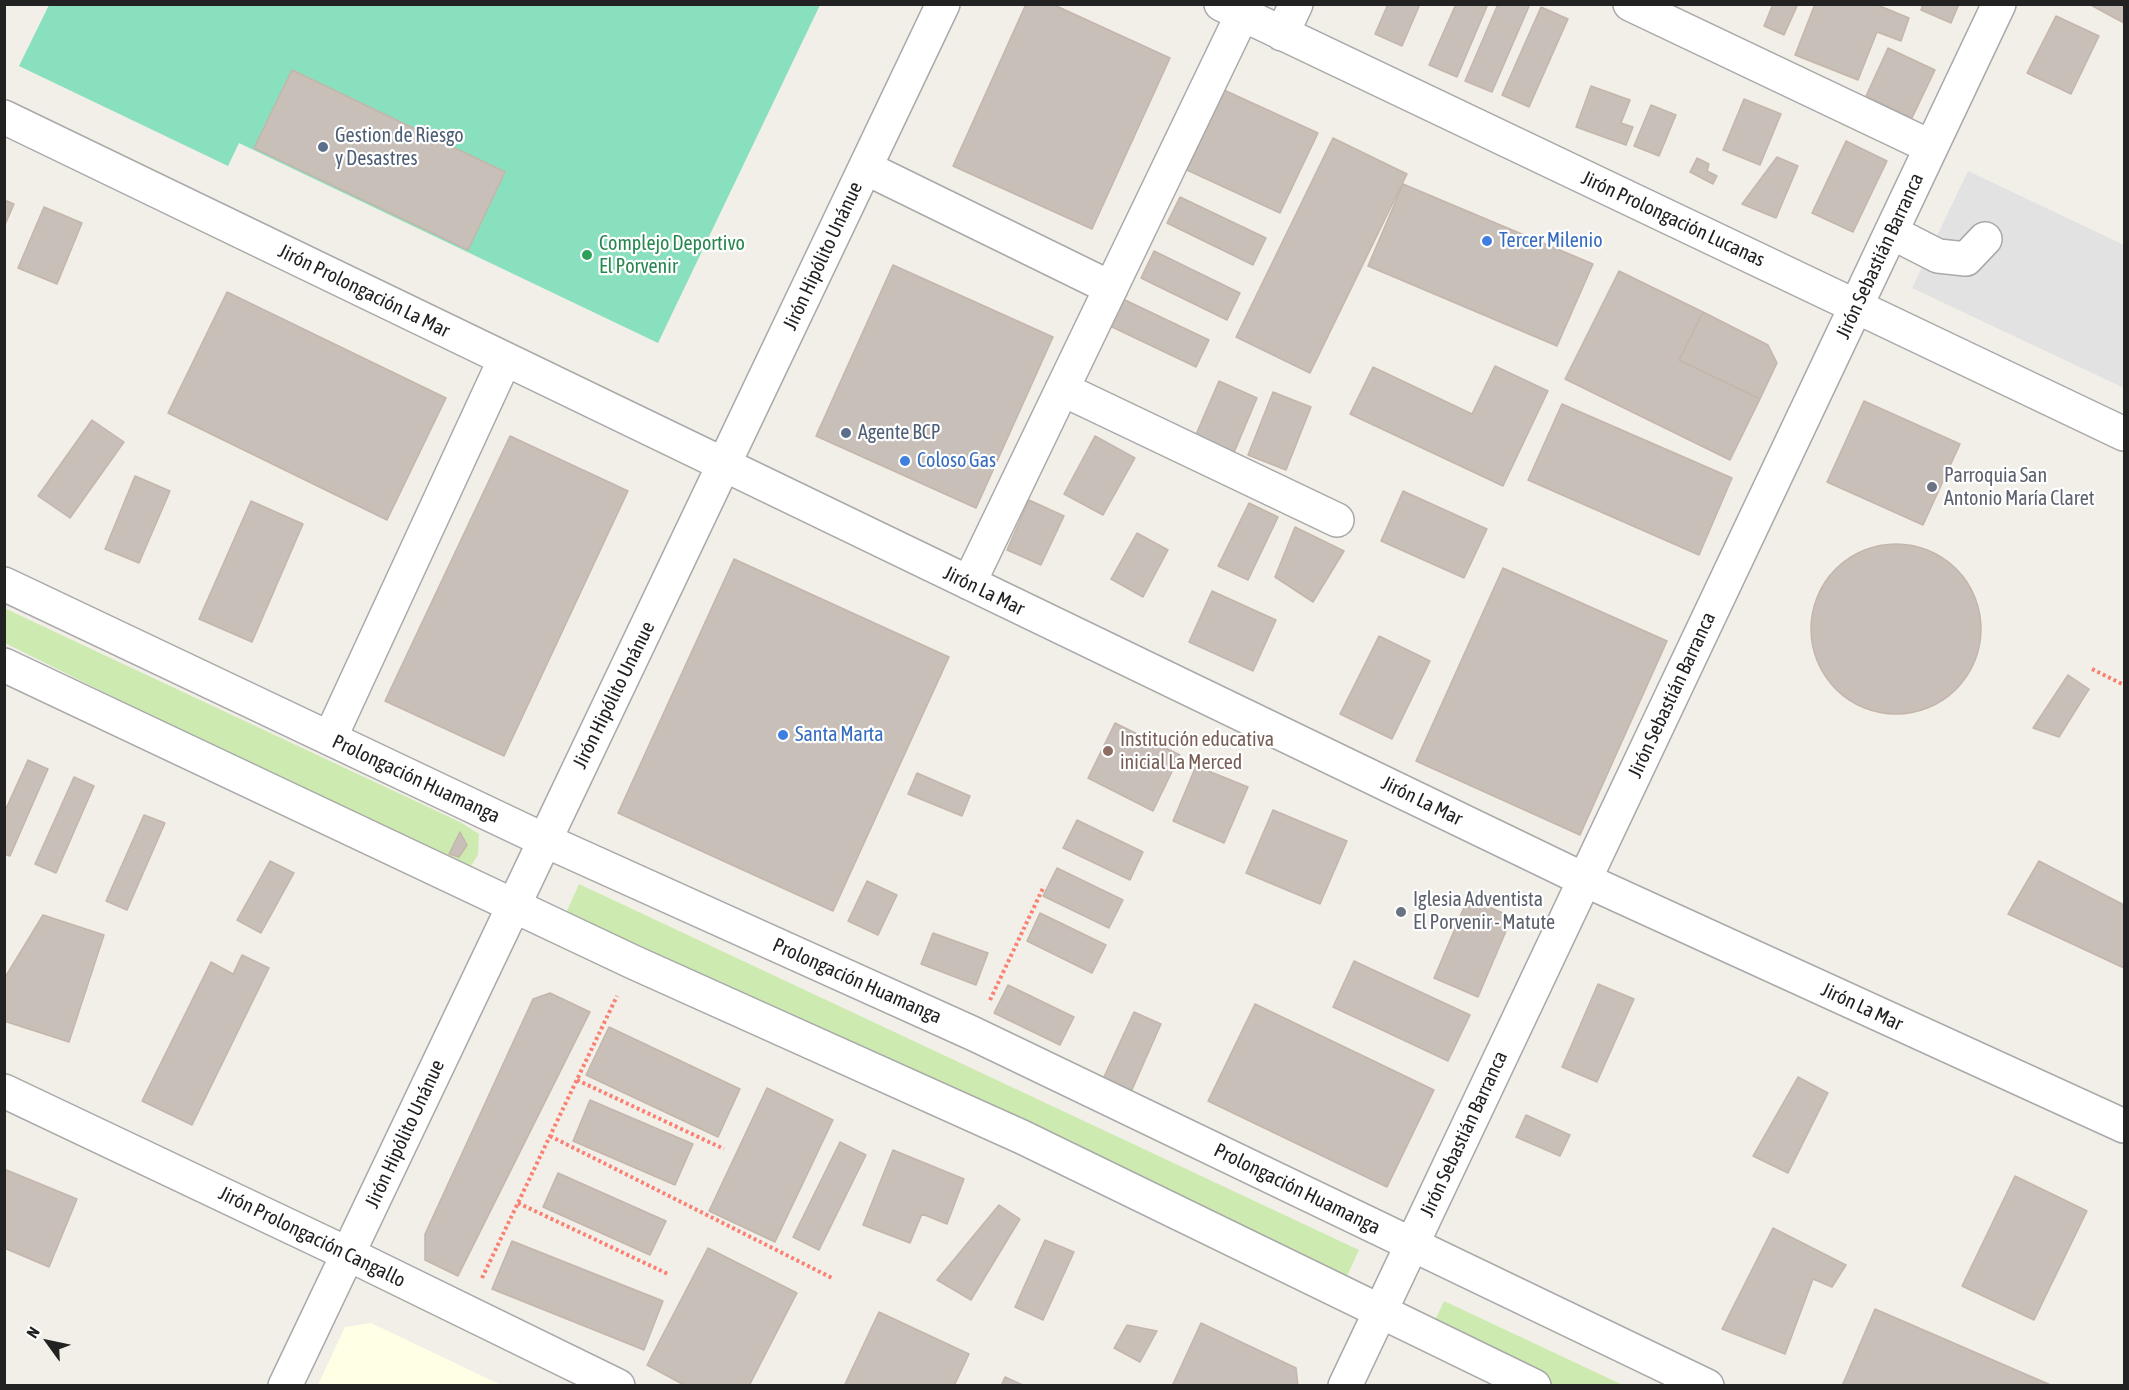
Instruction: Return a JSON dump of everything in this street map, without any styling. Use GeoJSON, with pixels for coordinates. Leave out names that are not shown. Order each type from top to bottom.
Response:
{"type":"FeatureCollection","features":[{"type":"Feature","properties":{"kind":"street","name":"Jirón Hipólito Unánue"},"geometry":{"type":"LineString","coordinates":[[285,1386],[943,4]]}},
{"type":"Feature","properties":{"kind":"street"},"geometry":{"type":"LineString","coordinates":[[1282,34],[1296,4]]}},
{"type":"Feature","properties":{"kind":"street"},"geometry":{"type":"LineString","coordinates":[[1630,4],[1932,147]]}},
{"type":"Feature","properties":{"kind":"street","name":"Jirón Sebastián Barranca"},"geometry":{"type":"LineString","coordinates":[[1345,1386],[1999,4]]}},
{"type":"Feature","properties":{"kind":"street"},"geometry":{"type":"LineString","coordinates":[[969,583],[1111,288],[1232,10]]}},
{"type":"Feature","properties":{"kind":"street","name":"Jirón Prolongación Lucanas"},"geometry":{"type":"LineString","coordinates":[[1232,10],[2124,434]]}},
{"type":"Feature","properties":{"kind":"street","name":"Jirón Prolongación La Mar"},"geometry":{"type":"LineString","coordinates":[[4,117],[724,465]]}},
{"type":"Feature","properties":{"kind":"street"},"geometry":{"type":"LineString","coordinates":[[866,168],[1111,288]]}},
{"type":"Feature","properties":{"kind":"street"},"geometry":{"type":"LineString","coordinates":[[1891,232],[1938,256],[1966,259],[1984,239]]}},
{"type":"Feature","properties":{"kind":"street"},"geometry":{"type":"LineString","coordinates":[[330,738],[505,359]]}},
{"type":"Feature","properties":{"kind":"street"},"geometry":{"type":"LineString","coordinates":[[1062,389],[1337,520]]}},
{"type":"Feature","properties":{"kind":"street","name":"Jirón La Mar"},"geometry":{"type":"LineString","coordinates":[[724,465],[1585,880],[2124,1126]]}},
{"type":"Feature","properties":{"kind":"street","name":"Prolongación Huamanga"},"geometry":{"type":"LineString","coordinates":[[4,584],[544,840],[974,1034],[1707,1386]]}},
{"type":"Feature","properties":{"kind":"street"},"geometry":{"type":"LineString","coordinates":[[4,665],[633,962],[1022,1137],[1534,1386]]}},
{"type":"Feature","properties":{"kind":"street","name":"Jirón Prolongación Cangallo"},"geometry":{"type":"LineString","coordinates":[[4,1091],[348,1254],[618,1386]]}},
{"type":"Feature","properties":{"kind":"path"},"geometry":{"type":"LineString","coordinates":[[2092,669],[2124,685]]}},
{"type":"Feature","properties":{"kind":"path"},"geometry":{"type":"LineString","coordinates":[[974,1034],[1044,886]]}},
{"type":"Feature","properties":{"kind":"path"},"geometry":{"type":"LineString","coordinates":[[466,1311],[633,962]]}},
{"type":"Feature","properties":{"kind":"path"},"geometry":{"type":"LineString","coordinates":[[577,1080],[724,1149]]}},
{"type":"Feature","properties":{"kind":"path"},"geometry":{"type":"LineString","coordinates":[[550,1136],[834,1279]]}},
{"type":"Feature","properties":{"kind":"path"},"geometry":{"type":"LineString","coordinates":[[518,1203],[668,1275]]}},
{"type":"Feature","properties":{"kind":"shaded area"},"geometry":{"type":"Polygon","coordinates":[[[1968,171],[2124,245],[2124,388],[1912,288],[1968,171]]]}},
{"type":"Feature","properties":{"kind":"shaded area"},"geometry":{"type":"Polygon","coordinates":[[[371,1323],[501,1385],[318,1385],[345,1327],[371,1323]]]}},
{"type":"Feature","properties":{"kind":"green space","name":"Complejo Deportivo El Porvenir"},"geometry":{"type":"Polygon","coordinates":[[[49,5],[820,5],[658,343],[239,143],[228,166],[19,66],[49,5]]]}},
{"type":"Feature","properties":{"kind":"green space"},"geometry":{"type":"Polygon","coordinates":[[[4,608],[460,822],[479,834],[478,855],[464,876],[437,858],[5,643],[4,608]]]}},
{"type":"Feature","properties":{"kind":"green space"},"geometry":{"type":"Polygon","coordinates":[[[579,884],[1359,1250],[1341,1289],[561,924],[579,884]]]}},
{"type":"Feature","properties":{"kind":"green space"},"geometry":{"type":"Polygon","coordinates":[[[1444,1301],[1623,1385],[1541,1385],[1429,1333],[1444,1301]]]}},
{"type":"Feature","properties":{"kind":"building"},"geometry":{"type":"Polygon","coordinates":[[[1026,4],[1052,4],[1170,58],[1092,229],[953,166],[1026,4]]]}},
{"type":"Feature","properties":{"kind":"building"},"geometry":{"type":"Polygon","coordinates":[[[1388,4],[1420,4],[1402,46],[1375,34],[1388,4]]]}},
{"type":"Feature","properties":{"kind":"building"},"geometry":{"type":"Polygon","coordinates":[[[1456,4],[1488,4],[1457,77],[1429,65],[1456,4]]]}},
{"type":"Feature","properties":{"kind":"building"},"geometry":{"type":"Polygon","coordinates":[[[1498,4],[1530,4],[1492,92],[1465,81],[1498,4]]]}},
{"type":"Feature","properties":{"kind":"building"},"geometry":{"type":"Polygon","coordinates":[[[1773,4],[1798,4],[1784,35],[1764,26],[1773,4]]]}},
{"type":"Feature","properties":{"kind":"building"},"geometry":{"type":"Polygon","coordinates":[[[1815,4],[1875,4],[1909,18],[1901,41],[1877,32],[1858,80],[1795,55],[1815,4]]]}},
{"type":"Feature","properties":{"kind":"building"},"geometry":{"type":"Polygon","coordinates":[[[1923,4],[1959,4],[1951,23],[1921,10],[1923,4]]]}},
{"type":"Feature","properties":{"kind":"building"},"geometry":{"type":"Polygon","coordinates":[[[2089,4],[2124,4],[2124,23],[2089,4]]]}},
{"type":"Feature","properties":{"kind":"building"},"geometry":{"type":"Polygon","coordinates":[[[1541,7],[1568,19],[1529,107],[1502,95],[1541,7]]]}},
{"type":"Feature","properties":{"kind":"building"},"geometry":{"type":"Polygon","coordinates":[[[2056,16],[2099,36],[2071,94],[2027,73],[2056,16]]]}},
{"type":"Feature","properties":{"kind":"building"},"geometry":{"type":"Polygon","coordinates":[[[1888,48],[1935,70],[1912,118],[1866,96],[1888,48]]]}},
{"type":"Feature","properties":{"kind":"building"},"geometry":{"type":"Polygon","coordinates":[[[292,70],[505,172],[468,250],[254,148],[292,70]]]}},
{"type":"Feature","properties":{"kind":"building"},"geometry":{"type":"Polygon","coordinates":[[[1591,86],[1630,100],[1621,123],[1633,127],[1626,145],[1576,127],[1591,86]]]}},
{"type":"Feature","properties":{"kind":"building"},"geometry":{"type":"Polygon","coordinates":[[[1224,90],[1318,133],[1280,213],[1187,170],[1224,90]]]}},
{"type":"Feature","properties":{"kind":"building"},"geometry":{"type":"Polygon","coordinates":[[[1744,99],[1781,114],[1760,165],[1723,150],[1744,99]]]}},
{"type":"Feature","properties":{"kind":"building"},"geometry":{"type":"Polygon","coordinates":[[[1651,105],[1676,115],[1659,156],[1634,146],[1651,105]]]}},
{"type":"Feature","properties":{"kind":"building"},"geometry":{"type":"Polygon","coordinates":[[[1333,138],[1407,174],[1310,373],[1236,337],[1333,138]]]}},
{"type":"Feature","properties":{"kind":"building"},"geometry":{"type":"Polygon","coordinates":[[[1846,141],[1887,161],[1853,232],[1812,213],[1846,141]]]}},
{"type":"Feature","properties":{"kind":"building"},"geometry":{"type":"Polygon","coordinates":[[[1777,157],[1798,166],[1776,218],[1742,204],[1777,157]]]}},
{"type":"Feature","properties":{"kind":"building"},"geometry":{"type":"Polygon","coordinates":[[[1697,158],[1709,164],[1707,171],[1717,176],[1713,184],[1690,172],[1697,158]]]}},
{"type":"Feature","properties":{"kind":"building"},"geometry":{"type":"Polygon","coordinates":[[[1403,184],[1593,264],[1557,346],[1368,266],[1403,184]]]}},
{"type":"Feature","properties":{"kind":"building"},"geometry":{"type":"Polygon","coordinates":[[[1180,197],[1266,238],[1253,265],[1167,223],[1180,197]]]}},
{"type":"Feature","properties":{"kind":"building"},"geometry":{"type":"Polygon","coordinates":[[[4,200],[14,204],[4,227],[4,200]]]}},
{"type":"Feature","properties":{"kind":"building"},"geometry":{"type":"Polygon","coordinates":[[[44,207],[82,223],[57,284],[18,268],[44,207]]]}},
{"type":"Feature","properties":{"kind":"building"},"geometry":{"type":"Polygon","coordinates":[[[1154,251],[1240,293],[1227,320],[1141,278],[1154,251]]]}},
{"type":"Feature","properties":{"kind":"building"},"geometry":{"type":"Polygon","coordinates":[[[893,265],[1053,337],[976,508],[816,436],[893,265]]]}},
{"type":"Feature","properties":{"kind":"building"},"geometry":{"type":"Polygon","coordinates":[[[1619,271],[1703,312],[1679,360],[1760,399],[1730,460],[1565,379],[1619,271]]]}},
{"type":"Feature","properties":{"kind":"building"},"geometry":{"type":"Polygon","coordinates":[[[227,292],[446,398],[387,520],[168,413],[227,292]]]}},
{"type":"Feature","properties":{"kind":"building"},"geometry":{"type":"Polygon","coordinates":[[[1123,299],[1209,340],[1196,367],[1110,326],[1123,299]]]}},
{"type":"Feature","properties":{"kind":"building"},"geometry":{"type":"Polygon","coordinates":[[[1703,312],[1768,345],[1777,363],[1760,399],[1679,360],[1703,312]]]}},
{"type":"Feature","properties":{"kind":"building"},"geometry":{"type":"Polygon","coordinates":[[[1495,366],[1548,391],[1503,486],[1350,414],[1373,367],[1472,414],[1495,366]]]}},
{"type":"Feature","properties":{"kind":"building"},"geometry":{"type":"Polygon","coordinates":[[[1219,381],[1257,398],[1233,455],[1194,439],[1219,381]]]}},
{"type":"Feature","properties":{"kind":"building"},"geometry":{"type":"Polygon","coordinates":[[[1273,392],[1311,407],[1286,470],[1248,455],[1273,392]]]}},
{"type":"Feature","properties":{"kind":"building"},"geometry":{"type":"Polygon","coordinates":[[[1864,401],[1960,444],[1923,525],[1827,482],[1864,401]]]}},
{"type":"Feature","properties":{"kind":"building"},"geometry":{"type":"Polygon","coordinates":[[[1562,404],[1732,478],[1699,555],[1528,480],[1562,404]]]}},
{"type":"Feature","properties":{"kind":"building"},"geometry":{"type":"Polygon","coordinates":[[[92,420],[124,442],[70,518],[38,496],[92,420]]]}},
{"type":"Feature","properties":{"kind":"building"},"geometry":{"type":"Polygon","coordinates":[[[510,436],[628,491],[504,756],[385,701],[510,436]]]}},
{"type":"Feature","properties":{"kind":"building"},"geometry":{"type":"Polygon","coordinates":[[[1095,436],[1135,458],[1103,515],[1064,494],[1095,436]]]}},
{"type":"Feature","properties":{"kind":"building"},"geometry":{"type":"Polygon","coordinates":[[[135,476],[170,491],[139,563],[105,549],[135,476]]]}},
{"type":"Feature","properties":{"kind":"building"},"geometry":{"type":"Polygon","coordinates":[[[1403,491],[1487,529],[1464,578],[1381,541],[1403,491]]]}},
{"type":"Feature","properties":{"kind":"building"},"geometry":{"type":"Polygon","coordinates":[[[1029,500],[1064,516],[1041,565],[1007,550],[1029,500]]]}},
{"type":"Feature","properties":{"kind":"building"},"geometry":{"type":"Polygon","coordinates":[[[251,501],[303,524],[252,642],[199,619],[251,501]]]}},
{"type":"Feature","properties":{"kind":"building"},"geometry":{"type":"Polygon","coordinates":[[[1249,503],[1278,517],[1248,580],[1218,566],[1249,503]]]}},
{"type":"Feature","properties":{"kind":"building"},"geometry":{"type":"Polygon","coordinates":[[[1295,527],[1344,551],[1313,602],[1275,577],[1295,527]]]}},
{"type":"Feature","properties":{"kind":"building"},"geometry":{"type":"Polygon","coordinates":[[[1137,533],[1168,550],[1143,597],[1111,579],[1137,533]]]}},
{"type":"Feature","properties":{"kind":"building"},"geometry":{"type":"Polygon","coordinates":[[[1896,544],[1913,545],[1929,550],[1956,569],[1975,596],[1980,612],[1980,646],[1975,662],[1956,689],[1929,708],[1913,713],[1896,714],[1879,713],[1863,708],[1836,689],[1817,662],[1812,646],[1811,629],[1812,612],[1817,596],[1836,569],[1863,550],[1879,545],[1896,544]]]}},
{"type":"Feature","properties":{"kind":"building","name":"Santa Marta"},"geometry":{"type":"Polygon","coordinates":[[[734,559],[949,657],[833,911],[618,813],[734,559]]]}},
{"type":"Feature","properties":{"kind":"building"},"geometry":{"type":"Polygon","coordinates":[[[1503,568],[1667,641],[1580,835],[1416,761],[1503,568]]]}},
{"type":"Feature","properties":{"kind":"building"},"geometry":{"type":"Polygon","coordinates":[[[1212,591],[1276,620],[1253,671],[1189,642],[1212,591]]]}},
{"type":"Feature","properties":{"kind":"building"},"geometry":{"type":"Polygon","coordinates":[[[1379,636],[1430,661],[1392,739],[1340,714],[1379,636]]]}},
{"type":"Feature","properties":{"kind":"building"},"geometry":{"type":"Polygon","coordinates":[[[2068,675],[2089,689],[2059,737],[2033,728],[2068,675]]]}},
{"type":"Feature","properties":{"kind":"building"},"geometry":{"type":"Polygon","coordinates":[[[1115,723],[1180,755],[1153,811],[1088,778],[1115,723]]]}},
{"type":"Feature","properties":{"kind":"building"},"geometry":{"type":"Polygon","coordinates":[[[28,760],[48,769],[10,856],[4,854],[4,813],[28,760]]]}},
{"type":"Feature","properties":{"kind":"building"},"geometry":{"type":"Polygon","coordinates":[[[1196,766],[1248,787],[1224,843],[1173,821],[1196,766]]]}},
{"type":"Feature","properties":{"kind":"building"},"geometry":{"type":"Polygon","coordinates":[[[917,773],[970,796],[962,816],[908,794],[917,773]]]}},
{"type":"Feature","properties":{"kind":"building"},"geometry":{"type":"Polygon","coordinates":[[[74,777],[94,786],[56,873],[35,864],[74,777]]]}},
{"type":"Feature","properties":{"kind":"building"},"geometry":{"type":"Polygon","coordinates":[[[1273,810],[1347,841],[1320,904],[1246,873],[1273,810]]]}},
{"type":"Feature","properties":{"kind":"building"},"geometry":{"type":"Polygon","coordinates":[[[144,815],[165,823],[127,910],[106,901],[144,815]]]}},
{"type":"Feature","properties":{"kind":"building"},"geometry":{"type":"Polygon","coordinates":[[[1077,820],[1143,852],[1130,880],[1063,848],[1077,820]]]}},
{"type":"Feature","properties":{"kind":"building"},"geometry":{"type":"Polygon","coordinates":[[[460,832],[467,845],[459,857],[449,854],[460,832]]]}},
{"type":"Feature","properties":{"kind":"building"},"geometry":{"type":"Polygon","coordinates":[[[270,861],[294,873],[261,933],[237,920],[270,861]]]}},
{"type":"Feature","properties":{"kind":"building"},"geometry":{"type":"Polygon","coordinates":[[[2039,861],[2124,905],[2124,968],[2008,914],[2039,861]]]}},
{"type":"Feature","properties":{"kind":"building"},"geometry":{"type":"Polygon","coordinates":[[[1057,868],[1123,900],[1109,928],[1043,896],[1057,868]]]}},
{"type":"Feature","properties":{"kind":"building"},"geometry":{"type":"Polygon","coordinates":[[[867,881],[897,895],[878,935],[848,921],[867,881]]]}},
{"type":"Feature","properties":{"kind":"building"},"geometry":{"type":"Polygon","coordinates":[[[1468,898],[1512,917],[1478,997],[1434,978],[1468,898]]]}},
{"type":"Feature","properties":{"kind":"building"},"geometry":{"type":"Polygon","coordinates":[[[1040,913],[1106,945],[1092,973],[1027,941],[1040,913]]]}},
{"type":"Feature","properties":{"kind":"building"},"geometry":{"type":"Polygon","coordinates":[[[43,915],[104,935],[69,1042],[4,1021],[4,979],[43,915]]]}},
{"type":"Feature","properties":{"kind":"building"},"geometry":{"type":"Polygon","coordinates":[[[933,933],[988,953],[976,985],[921,964],[933,933]]]}},
{"type":"Feature","properties":{"kind":"building"},"geometry":{"type":"Polygon","coordinates":[[[242,955],[269,968],[192,1125],[142,1101],[211,962],[233,974],[242,955]]]}},
{"type":"Feature","properties":{"kind":"building"},"geometry":{"type":"Polygon","coordinates":[[[1354,961],[1470,1015],[1448,1061],[1333,1007],[1354,961]]]}},
{"type":"Feature","properties":{"kind":"building"},"geometry":{"type":"Polygon","coordinates":[[[1598,984],[1634,999],[1597,1082],[1562,1067],[1598,984]]]}},
{"type":"Feature","properties":{"kind":"building"},"geometry":{"type":"Polygon","coordinates":[[[1008,985],[1074,1017],[1060,1045],[994,1013],[1008,985]]]}},
{"type":"Feature","properties":{"kind":"building"},"geometry":{"type":"Polygon","coordinates":[[[550,993],[590,1012],[458,1276],[425,1260],[425,1234],[533,999],[550,993]]]}},
{"type":"Feature","properties":{"kind":"building"},"geometry":{"type":"Polygon","coordinates":[[[1255,1004],[1434,1090],[1387,1187],[1208,1101],[1255,1004]]]}},
{"type":"Feature","properties":{"kind":"building"},"geometry":{"type":"Polygon","coordinates":[[[1134,1012],[1161,1024],[1131,1092],[1103,1079],[1134,1012]]]}},
{"type":"Feature","properties":{"kind":"building"},"geometry":{"type":"Polygon","coordinates":[[[609,1027],[740,1089],[718,1137],[586,1075],[609,1027]]]}},
{"type":"Feature","properties":{"kind":"building"},"geometry":{"type":"Polygon","coordinates":[[[1798,1077],[1828,1093],[1788,1173],[1753,1156],[1798,1077]]]}},
{"type":"Feature","properties":{"kind":"building"},"geometry":{"type":"Polygon","coordinates":[[[767,1088],[833,1120],[775,1242],[709,1211],[767,1088]]]}},
{"type":"Feature","properties":{"kind":"building"},"geometry":{"type":"Polygon","coordinates":[[[590,1100],[693,1144],[675,1185],[573,1141],[590,1100]]]}},
{"type":"Feature","properties":{"kind":"building"},"geometry":{"type":"Polygon","coordinates":[[[1526,1115],[1570,1135],[1560,1156],[1516,1137],[1526,1115]]]}},
{"type":"Feature","properties":{"kind":"building"},"geometry":{"type":"Polygon","coordinates":[[[840,1142],[866,1155],[819,1250],[793,1237],[840,1142]]]}},
{"type":"Feature","properties":{"kind":"building"},"geometry":{"type":"Polygon","coordinates":[[[893,1150],[964,1179],[947,1224],[922,1214],[910,1243],[863,1225],[893,1150]]]}},
{"type":"Feature","properties":{"kind":"building"},"geometry":{"type":"Polygon","coordinates":[[[4,1169],[77,1199],[49,1267],[4,1248],[4,1169]]]}},
{"type":"Feature","properties":{"kind":"building"},"geometry":{"type":"Polygon","coordinates":[[[558,1173],[666,1221],[650,1255],[543,1207],[558,1173]]]}},
{"type":"Feature","properties":{"kind":"building"},"geometry":{"type":"Polygon","coordinates":[[[2015,1176],[2087,1211],[2034,1320],[1962,1286],[2015,1176]]]}},
{"type":"Feature","properties":{"kind":"building"},"geometry":{"type":"Polygon","coordinates":[[[999,1205],[1020,1219],[971,1300],[937,1280],[999,1205]]]}},
{"type":"Feature","properties":{"kind":"building"},"geometry":{"type":"Polygon","coordinates":[[[1773,1228],[1846,1265],[1832,1287],[1813,1279],[1785,1354],[1722,1329],[1773,1228]]]}},
{"type":"Feature","properties":{"kind":"building"},"geometry":{"type":"Polygon","coordinates":[[[1045,1240],[1074,1252],[1043,1320],[1015,1307],[1045,1240]]]}},
{"type":"Feature","properties":{"kind":"building"},"geometry":{"type":"Polygon","coordinates":[[[512,1241],[663,1301],[644,1350],[492,1289],[512,1241]]]}},
{"type":"Feature","properties":{"kind":"building"},"geometry":{"type":"Polygon","coordinates":[[[708,1248],[797,1293],[749,1386],[686,1386],[647,1365],[708,1248]]]}},
{"type":"Feature","properties":{"kind":"building"},"geometry":{"type":"Polygon","coordinates":[[[1875,1309],[2053,1386],[1842,1386],[1875,1309]]]}},
{"type":"Feature","properties":{"kind":"building"},"geometry":{"type":"Polygon","coordinates":[[[879,1312],[969,1354],[954,1386],[844,1386],[879,1312]]]}},
{"type":"Feature","properties":{"kind":"building"},"geometry":{"type":"Polygon","coordinates":[[[1201,1323],[1296,1368],[1298,1386],[1172,1386],[1201,1323]]]}},
{"type":"Feature","properties":{"kind":"building"},"geometry":{"type":"Polygon","coordinates":[[[1127,1325],[1157,1331],[1140,1362],[1114,1348],[1127,1325]]]}},
{"type":"Feature","properties":{"kind":"building"},"geometry":{"type":"Polygon","coordinates":[[[1005,1377],[1025,1386],[1001,1386],[1005,1377]]]}},
{"type":"Feature","properties":{"kind":"place","name":"Gestion de Riesgo y Desastres"},"geometry":{"type":"Point","coordinates":[323,147]}},
{"type":"Feature","properties":{"kind":"place","name":"Tercer Milenio"},"geometry":{"type":"Point","coordinates":[1487,241]}},
{"type":"Feature","properties":{"kind":"place","name":"Complejo Deportivo El Porvenir"},"geometry":{"type":"Point","coordinates":[587,255]}},
{"type":"Feature","properties":{"kind":"place","name":"Agente BCP"},"geometry":{"type":"Point","coordinates":[846,433]}},
{"type":"Feature","properties":{"kind":"place","name":"Coloso Gas"},"geometry":{"type":"Point","coordinates":[905,461]}},
{"type":"Feature","properties":{"kind":"place","name":"Parroquia San Antonio María Claret"},"geometry":{"type":"Point","coordinates":[1932,487]}},
{"type":"Feature","properties":{"kind":"place","name":"Santa Marta"},"geometry":{"type":"Point","coordinates":[783,735]}},
{"type":"Feature","properties":{"kind":"place","name":"Institución educativa inicial La Merced"},"geometry":{"type":"Point","coordinates":[1108,751]}},
{"type":"Feature","properties":{"kind":"place","name":"Iglesia Adventista El Porvenir - Matute"},"geometry":{"type":"Point","coordinates":[1401,912]}}]}
